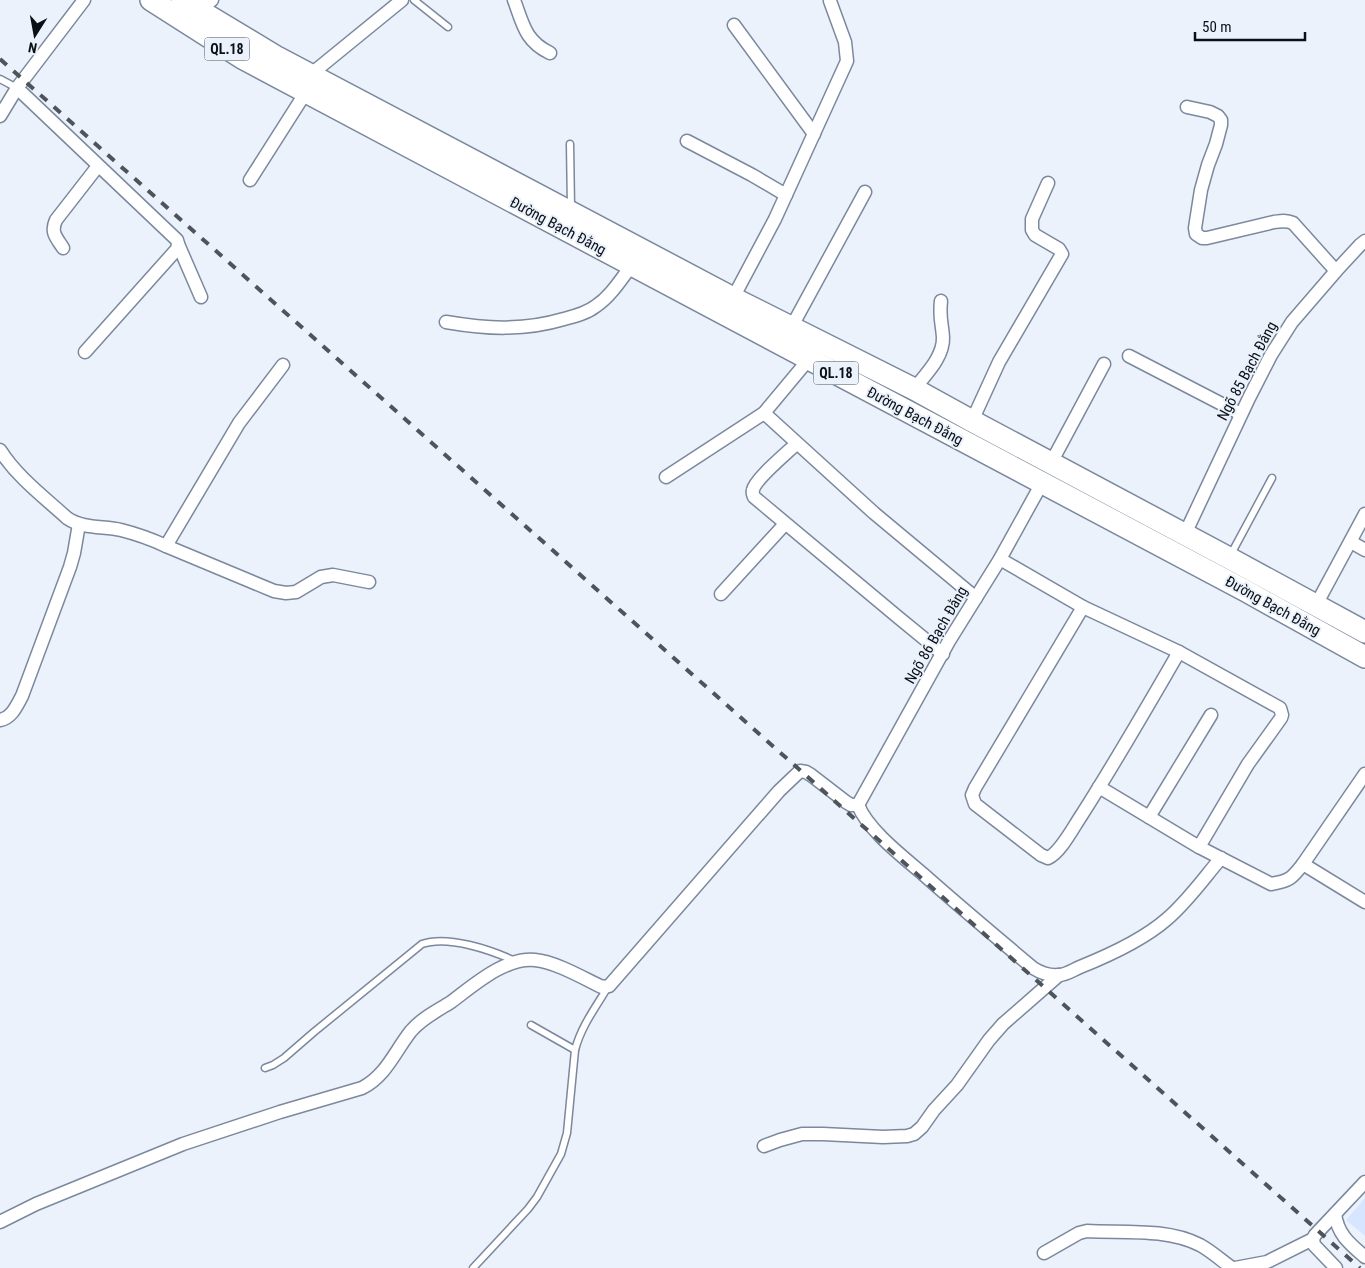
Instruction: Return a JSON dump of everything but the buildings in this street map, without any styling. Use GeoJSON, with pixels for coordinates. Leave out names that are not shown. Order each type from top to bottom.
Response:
{"type":"FeatureCollection","features":[{"type":"Feature","properties":{"kind":"highway","name":"QL.18"},"geometry":{"type":"LineString","coordinates":[[151,0],[242,58],[308,84]]}},
{"type":"Feature","properties":{"kind":"highway","name":"QL.18"},"geometry":{"type":"LineString","coordinates":[[198,4],[275,56],[308,84]]}},
{"type":"Feature","properties":{"kind":"highway","name":"Đường Bạch Đằng"},"geometry":{"type":"LineString","coordinates":[[308,84],[571,213],[791,328],[914,389],[1365,632]]}},
{"type":"Feature","properties":{"kind":"highway","name":"Đường Bạch Đằng"},"geometry":{"type":"LineString","coordinates":[[308,84],[632,265],[1365,657]]}},
{"type":"Feature","properties":{"kind":"highway"},"geometry":{"type":"LineString","coordinates":[[1212,574],[1226,556]]}},
{"type":"Feature","properties":{"kind":"street"},"geometry":{"type":"LineString","coordinates":[[0,116],[17,88],[84,0]]}},
{"type":"Feature","properties":{"kind":"street"},"geometry":{"type":"LineString","coordinates":[[250,180],[308,84],[402,0]]}},
{"type":"Feature","properties":{"kind":"street"},"geometry":{"type":"LineString","coordinates":[[514,0],[523,26],[531,40],[539,48],[550,53]]}},
{"type":"Feature","properties":{"kind":"street"},"geometry":{"type":"LineString","coordinates":[[733,298],[775,219],[847,61],[846,42],[830,1]]}},
{"type":"Feature","properties":{"kind":"street"},"geometry":{"type":"LineString","coordinates":[[734,25],[814,134]]}},
{"type":"Feature","properties":{"kind":"street"},"geometry":{"type":"LineString","coordinates":[[17,88],[174,237],[201,297]]}},
{"type":"Feature","properties":{"kind":"street"},"geometry":{"type":"LineString","coordinates":[[1187,107],[1210,112],[1221,120],[1216,144],[1201,190],[1195,228],[1196,234],[1202,238],[1207,238],[1283,220],[1289,221],[1293,223],[1336,272]]}},
{"type":"Feature","properties":{"kind":"street"},"geometry":{"type":"LineString","coordinates":[[687,141],[786,195]]}},
{"type":"Feature","properties":{"kind":"street"},"geometry":{"type":"LineString","coordinates":[[63,248],[54,235],[53,226],[98,166]]}},
{"type":"Feature","properties":{"kind":"street"},"geometry":{"type":"LineString","coordinates":[[972,421],[1000,362],[1062,254],[1059,249],[1035,234],[1032,230],[1032,219],[1048,183]]}},
{"type":"Feature","properties":{"kind":"street"},"geometry":{"type":"LineString","coordinates":[[791,328],[865,192]]}},
{"type":"Feature","properties":{"kind":"street","name":"Ngõ 85 Bạch Đằng"},"geometry":{"type":"LineString","coordinates":[[1186,534],[1241,414],[1271,355],[1292,322],[1360,244],[1365,241]]}},
{"type":"Feature","properties":{"kind":"street"},"geometry":{"type":"LineString","coordinates":[[85,352],[176,249],[178,244]]}},
{"type":"Feature","properties":{"kind":"street"},"geometry":{"type":"LineString","coordinates":[[446,322],[486,328],[517,328],[549,324],[585,313],[597,306],[605,298],[632,265]]}},
{"type":"Feature","properties":{"kind":"street"},"geometry":{"type":"LineString","coordinates":[[914,389],[934,363],[941,350],[943,339],[940,317],[941,301]]}},
{"type":"Feature","properties":{"kind":"street"},"geometry":{"type":"LineString","coordinates":[[1129,356],[1241,414]]}},
{"type":"Feature","properties":{"kind":"street"},"geometry":{"type":"LineString","coordinates":[[666,476],[764,413],[809,359]]}},
{"type":"Feature","properties":{"kind":"street"},"geometry":{"type":"LineString","coordinates":[[1051,463],[1104,364]]}},
{"type":"Feature","properties":{"kind":"street"},"geometry":{"type":"LineString","coordinates":[[166,546],[239,423],[283,365]]}},
{"type":"Feature","properties":{"kind":"street"},"geometry":{"type":"LineString","coordinates":[[764,413],[874,513],[976,598]]}},
{"type":"Feature","properties":{"kind":"street"},"geometry":{"type":"LineString","coordinates":[[796,444],[759,480],[753,488],[754,497],[943,654]]}},
{"type":"Feature","properties":{"kind":"street"},"geometry":{"type":"LineString","coordinates":[[0,450],[20,476],[74,523],[121,530],[149,538],[274,591],[296,592],[321,577],[333,574],[369,582]]}},
{"type":"Feature","properties":{"kind":"street","name":"Ngõ 86 Bạch Đằng"},"geometry":{"type":"LineString","coordinates":[[858,805],[1042,483]]}},
{"type":"Feature","properties":{"kind":"street"},"geometry":{"type":"LineString","coordinates":[[1316,605],[1365,514]]}},
{"type":"Feature","properties":{"kind":"street"},"geometry":{"type":"LineString","coordinates":[[0,720],[11,714],[22,696],[70,567],[76,546],[78,524]]}},
{"type":"Feature","properties":{"kind":"street"},"geometry":{"type":"LineString","coordinates":[[720,594],[785,524]]}},
{"type":"Feature","properties":{"kind":"street"},"geometry":{"type":"LineString","coordinates":[[1351,542],[1365,550]]}},
{"type":"Feature","properties":{"kind":"street"},"geometry":{"type":"LineString","coordinates":[[1000,558],[1082,607],[1179,652],[1280,708],[1282,711],[1281,718],[1248,764],[1200,847]]}},
{"type":"Feature","properties":{"kind":"street"},"geometry":{"type":"LineString","coordinates":[[1082,607],[972,795],[975,804],[1041,856],[1048,858],[1057,851],[1099,788],[1179,652]]}},
{"type":"Feature","properties":{"kind":"street"},"geometry":{"type":"LineString","coordinates":[[1149,817],[1211,715]]}},
{"type":"Feature","properties":{"kind":"street"},"geometry":{"type":"LineString","coordinates":[[0,1222],[36,1204],[183,1144],[280,1112],[362,1088],[381,1073],[406,1038],[422,1020],[488,975],[516,962],[541,961],[552,964],[602,987],[608,986],[779,791],[800,771],[811,775],[850,805],[858,805],[873,828],[903,856],[1033,968],[1044,974],[1059,975]]}},
{"type":"Feature","properties":{"kind":"street"},"geometry":{"type":"LineString","coordinates":[[1099,788],[1200,847],[1271,884],[1292,877],[1365,774]]}},
{"type":"Feature","properties":{"kind":"street"},"geometry":{"type":"LineString","coordinates":[[764,1146],[802,1134],[883,1137],[914,1134],[957,1085],[989,1040],[1028,1001],[1059,975],[1120,949],[1158,926],[1180,906],[1221,858]]}},
{"type":"Feature","properties":{"kind":"street"},"geometry":{"type":"LineString","coordinates":[[1303,864],[1365,902]]}},
{"type":"Feature","properties":{"kind":"street"},"geometry":{"type":"LineString","coordinates":[[1044,1253],[1078,1233],[1145,1232],[1163,1234],[1190,1241],[1208,1250],[1234,1268],[1267,1262],[1272,1264],[1316,1235],[1365,1182]]}},
{"type":"Feature","properties":{"kind":"street"},"geometry":{"type":"LineString","coordinates":[[1335,1214],[1340,1232],[1365,1257]]}},
{"type":"Feature","properties":{"kind":"street"},"geometry":{"type":"LineString","coordinates":[[1316,1235],[1314,1245],[1336,1268]]}},
{"type":"Feature","properties":{"kind":"lane"},"geometry":{"type":"LineString","coordinates":[[414,0],[448,28]]}},
{"type":"Feature","properties":{"kind":"lane"},"geometry":{"type":"LineString","coordinates":[[0,79],[17,88]]}},
{"type":"Feature","properties":{"kind":"lane"},"geometry":{"type":"LineString","coordinates":[[570,144],[571,213]]}},
{"type":"Feature","properties":{"kind":"lane"},"geometry":{"type":"LineString","coordinates":[[1226,556],[1272,478]]}},
{"type":"Feature","properties":{"kind":"lane"},"geometry":{"type":"LineString","coordinates":[[265,1068],[284,1058],[422,944],[430,941],[445,941],[484,949],[516,962]]}},
{"type":"Feature","properties":{"kind":"lane"},"geometry":{"type":"LineString","coordinates":[[473,1268],[528,1209],[537,1197],[561,1154],[567,1133],[575,1050],[582,1030],[608,986]]}},
{"type":"Feature","properties":{"kind":"lane"},"geometry":{"type":"LineString","coordinates":[[532,1024],[575,1050]]}},
{"type":"Feature","properties":{"kind":"shaded area"},"geometry":{"type":"Polygon","coordinates":[[[1365,1198],[1365,1236],[1346,1220],[1365,1198]]]}},
{"type":"Feature","properties":{"kind":"railway"},"geometry":{"type":"LineString","coordinates":[[0,59],[1360,1268]]}}]}
